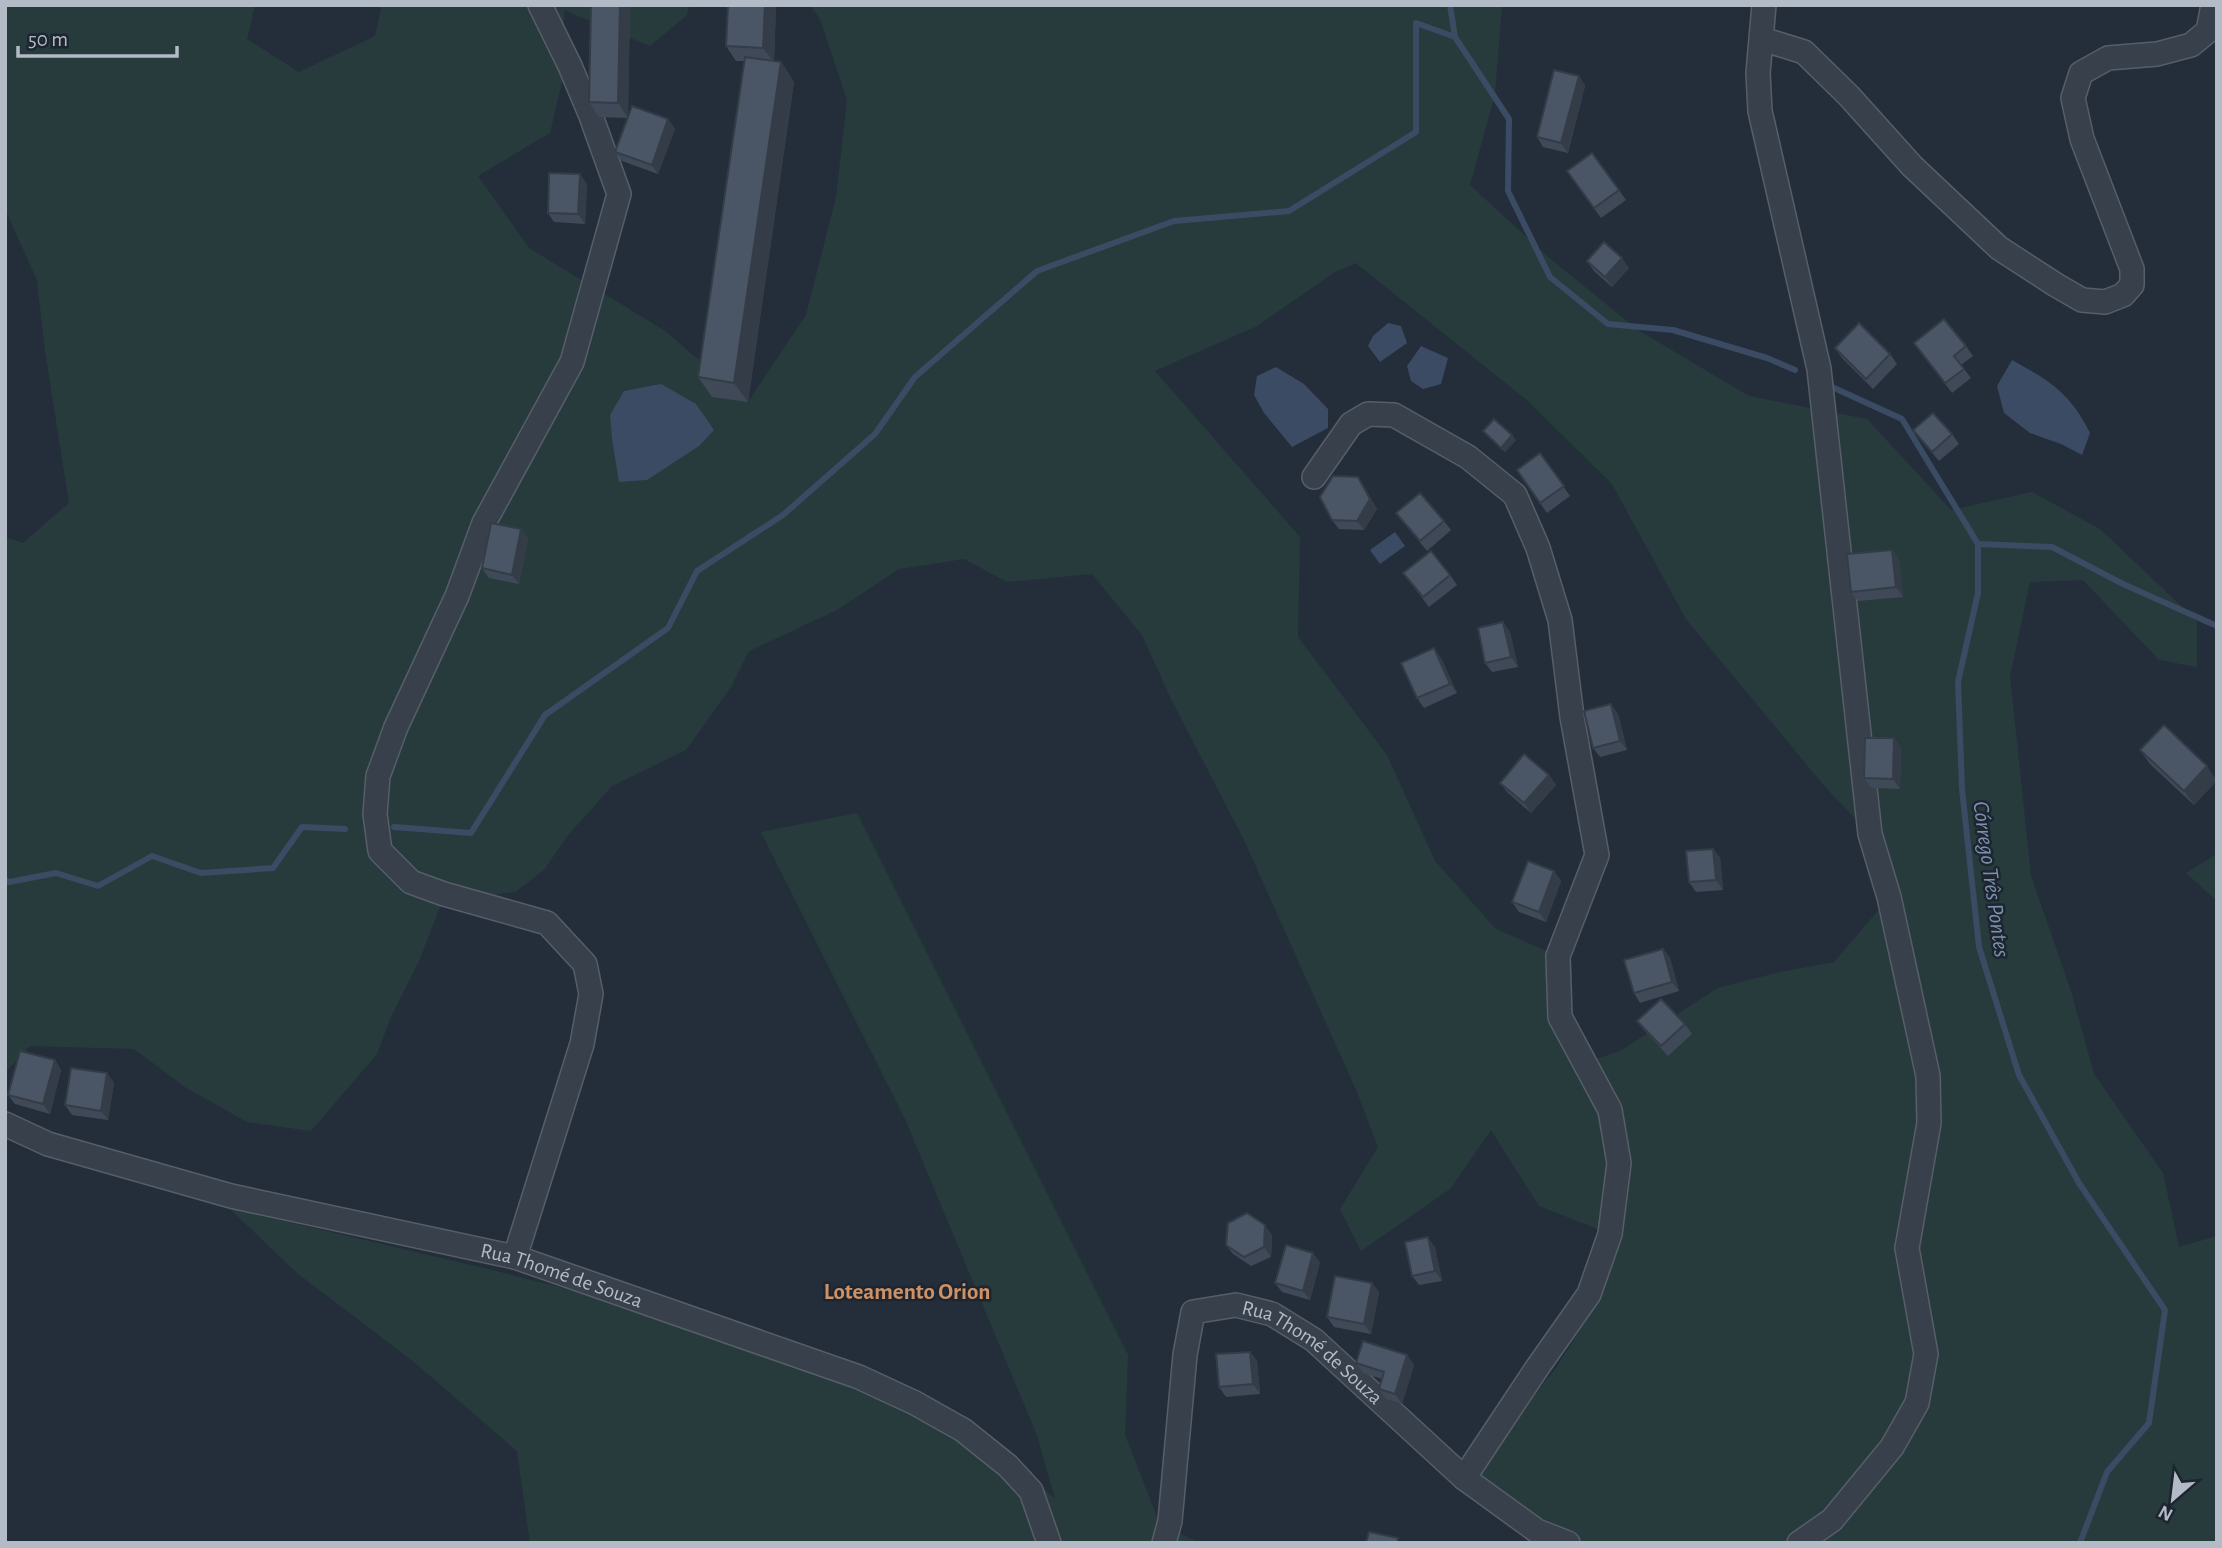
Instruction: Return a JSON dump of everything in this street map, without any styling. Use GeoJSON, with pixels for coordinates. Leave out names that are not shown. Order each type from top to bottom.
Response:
{"type":"FeatureCollection","features":[{"type":"Feature","properties":{"kind":"street"},"geometry":{"type":"LineString","coordinates":[[515,1257],[582,1044],[592,994],[585,964],[547,922],[444,894],[411,882],[380,851],[375,814],[378,776],[396,727],[457,596],[484,523],[572,362],[619,194],[591,116],[540,5]]}},
{"type":"Feature","properties":{"kind":"street"},"geometry":{"type":"LineString","coordinates":[[1764,5],[1758,74],[1760,111],[1819,369],[1870,834],[1889,897],[1928,1076],[1929,1123],[1907,1248],[1926,1354],[1917,1404],[1892,1447],[1832,1520],[1799,1543]]}},
{"type":"Feature","properties":{"kind":"street"},"geometry":{"type":"LineString","coordinates":[[1762,38],[1804,52],[1849,96],[1912,166],[1999,247],[2082,300],[2105,302],[2123,295],[2132,285],[2132,269],[2082,139],[2073,98],[2081,74],[2108,58],[2158,54],[2191,45],[2208,32],[2213,5]]}},
{"type":"Feature","properties":{"kind":"street"},"geometry":{"type":"LineString","coordinates":[[1314,477],[1351,424],[1368,414],[1394,415],[1468,457],[1515,495],[1538,548],[1560,620],[1572,718],[1597,855],[1558,956],[1560,1017],[1610,1110],[1619,1163],[1610,1234],[1589,1294],[1464,1478],[1537,1531],[1568,1543]]}},
{"type":"Feature","properties":{"kind":"street","name":"Rua Thomé de Souza"},"geometry":{"type":"LineString","coordinates":[[5,1124],[48,1143],[230,1196],[515,1257],[859,1377],[915,1403],[963,1430],[1008,1466],[1031,1491],[1049,1543]]}},
{"type":"Feature","properties":{"kind":"street","name":"Rua Thomé de Souza"},"geometry":{"type":"LineString","coordinates":[[1164,1543],[1170,1521],[1185,1355],[1193,1312],[1236,1305],[1272,1314],[1314,1340],[1464,1478]]}},
{"type":"Feature","properties":{"kind":"green space"},"geometry":{"type":"Polygon","coordinates":[[[5,5],[255,5],[247,39],[299,72],[375,36],[382,5],[689,5],[687,15],[650,46],[564,10],[565,69],[550,133],[478,176],[529,248],[665,331],[748,402],[806,315],[836,197],[847,100],[820,19],[810,5],[1502,5],[1495,94],[1470,185],[1547,256],[1638,330],[1749,396],[1867,419],[1951,510],[2032,492],[2100,529],[2197,621],[2197,667],[2159,660],[2083,580],[2030,582],[2010,676],[2031,876],[2071,991],[2094,1074],[2163,1173],[2179,1247],[2217,1236],[2217,1543],[1531,1543],[1531,1523],[1473,1471],[1556,1368],[1602,1295],[1610,1234],[1539,1206],[1491,1130],[1450,1189],[1361,1251],[1340,1209],[1378,1147],[1357,1092],[1244,840],[1171,699],[1142,635],[1092,574],[1007,582],[964,559],[899,569],[837,610],[749,651],[731,687],[686,750],[612,786],[568,835],[544,870],[515,892],[442,902],[377,1054],[311,1131],[247,1122],[185,1087],[134,1049],[30,1046],[5,1073],[5,537],[23,543],[69,503],[45,351],[37,280],[5,209],[5,5]],[[1356,263],[1335,272],[1257,326],[1155,371],[1300,537],[1298,637],[1387,755],[1435,861],[1496,929],[1558,956],[1560,1017],[1584,1063],[1620,1051],[1718,988],[1834,962],[1889,898],[1870,834],[1826,788],[1686,619],[1612,484],[1528,401],[1356,263]]]}},
{"type":"Feature","properties":{"kind":"green space"},"geometry":{"type":"Polygon","coordinates":[[[857,813],[1128,1355],[1125,1435],[1159,1522],[1199,1543],[530,1543],[517,1451],[414,1362],[297,1273],[229,1208],[488,1269],[862,1364],[993,1442],[1055,1499],[1037,1435],[905,1119],[761,832],[857,813]]]}},
{"type":"Feature","properties":{"kind":"green space"},"geometry":{"type":"Polygon","coordinates":[[[2217,854],[2217,901],[2186,873],[2217,854]]]}},
{"type":"Feature","properties":{"kind":"water"},"geometry":{"type":"Polygon","coordinates":[[[1388,323],[1401,326],[1407,343],[1380,362],[1368,346],[1373,336],[1388,323]]]}},
{"type":"Feature","properties":{"kind":"water"},"geometry":{"type":"Polygon","coordinates":[[[1421,346],[1448,358],[1441,384],[1423,389],[1411,381],[1407,366],[1421,346]]]}},
{"type":"Feature","properties":{"kind":"water"},"geometry":{"type":"Polygon","coordinates":[[[2012,360],[2058,389],[2075,408],[2090,433],[2082,455],[2030,433],[2004,413],[1997,386],[2012,360]]]}},
{"type":"Feature","properties":{"kind":"water"},"geometry":{"type":"Polygon","coordinates":[[[1276,367],[1304,384],[1328,409],[1328,428],[1292,447],[1264,413],[1254,395],[1257,376],[1276,367]]]}},
{"type":"Feature","properties":{"kind":"water"},"geometry":{"type":"Polygon","coordinates":[[[661,384],[696,404],[714,430],[699,446],[647,480],[619,482],[610,415],[624,391],[661,384]]]}},
{"type":"Feature","properties":{"kind":"water"},"geometry":{"type":"Polygon","coordinates":[[[1395,532],[1405,546],[1380,564],[1370,550],[1395,532]]]}},
{"type":"Feature","properties":{"kind":"building"},"geometry":{"type":"Polygon","coordinates":[[[591,5],[620,5],[618,103],[589,102],[591,5]]]}},
{"type":"Feature","properties":{"kind":"building"},"geometry":{"type":"Polygon","coordinates":[[[728,5],[765,5],[763,48],[726,46],[728,5]]]}},
{"type":"Feature","properties":{"kind":"building"},"geometry":{"type":"Polygon","coordinates":[[[745,57],[781,62],[734,383],[698,377],[745,57]]]}},
{"type":"Feature","properties":{"kind":"building"},"geometry":{"type":"Polygon","coordinates":[[[1554,70],[1579,76],[1561,143],[1537,137],[1554,70]]]}},
{"type":"Feature","properties":{"kind":"building"},"geometry":{"type":"Polygon","coordinates":[[[632,106],[668,119],[652,165],[615,152],[632,106]]]}},
{"type":"Feature","properties":{"kind":"building"},"geometry":{"type":"Polygon","coordinates":[[[1592,153],[1619,190],[1594,208],[1567,171],[1592,153]]]}},
{"type":"Feature","properties":{"kind":"building"},"geometry":{"type":"Polygon","coordinates":[[[549,173],[580,174],[578,214],[548,213],[549,173]]]}},
{"type":"Feature","properties":{"kind":"building"},"geometry":{"type":"Polygon","coordinates":[[[1604,242],[1622,258],[1605,277],[1587,261],[1604,242]]]}},
{"type":"Feature","properties":{"kind":"building"},"geometry":{"type":"Polygon","coordinates":[[[1944,319],[1966,346],[1954,356],[1964,369],[1945,383],[1914,343],[1944,319]]]}},
{"type":"Feature","properties":{"kind":"building"},"geometry":{"type":"Polygon","coordinates":[[[1859,323],[1890,354],[1866,379],[1835,348],[1859,323]]]}},
{"type":"Feature","properties":{"kind":"building"},"geometry":{"type":"Polygon","coordinates":[[[1933,413],[1952,434],[1932,452],[1913,430],[1933,413]]]}},
{"type":"Feature","properties":{"kind":"building"},"geometry":{"type":"Polygon","coordinates":[[[1494,419],[1512,435],[1501,448],[1483,431],[1494,419]]]}},
{"type":"Feature","properties":{"kind":"building"},"geometry":{"type":"Polygon","coordinates":[[[1540,453],[1564,486],[1540,503],[1517,470],[1540,453]]]}},
{"type":"Feature","properties":{"kind":"building"},"geometry":{"type":"Polygon","coordinates":[[[1333,476],[1358,477],[1370,499],[1357,521],[1332,520],[1320,497],[1333,476]]]}},
{"type":"Feature","properties":{"kind":"building"},"geometry":{"type":"Polygon","coordinates":[[[1420,493],[1444,521],[1420,541],[1396,513],[1420,493]]]}},
{"type":"Feature","properties":{"kind":"building"},"geometry":{"type":"Polygon","coordinates":[[[491,523],[521,529],[512,575],[482,568],[491,523]]]}},
{"type":"Feature","properties":{"kind":"building"},"geometry":{"type":"Polygon","coordinates":[[[1892,550],[1896,587],[1851,592],[1847,554],[1892,550]]]}},
{"type":"Feature","properties":{"kind":"building"},"geometry":{"type":"Polygon","coordinates":[[[1431,551],[1450,575],[1423,597],[1403,573],[1431,551]]]}},
{"type":"Feature","properties":{"kind":"building"},"geometry":{"type":"Polygon","coordinates":[[[1503,622],[1511,657],[1485,663],[1478,628],[1503,622]]]}},
{"type":"Feature","properties":{"kind":"building"},"geometry":{"type":"Polygon","coordinates":[[[1434,648],[1450,684],[1417,698],[1401,663],[1434,648]]]}},
{"type":"Feature","properties":{"kind":"building"},"geometry":{"type":"Polygon","coordinates":[[[1611,704],[1620,741],[1593,748],[1584,711],[1611,704]]]}},
{"type":"Feature","properties":{"kind":"building"},"geometry":{"type":"Polygon","coordinates":[[[2164,725],[2207,766],[2184,791],[2140,750],[2164,725]]]}},
{"type":"Feature","properties":{"kind":"building"},"geometry":{"type":"Polygon","coordinates":[[[1865,738],[1894,738],[1893,779],[1864,778],[1865,738]]]}},
{"type":"Feature","properties":{"kind":"building"},"geometry":{"type":"Polygon","coordinates":[[[1524,754],[1549,775],[1524,803],[1500,783],[1524,754]]]}},
{"type":"Feature","properties":{"kind":"building"},"geometry":{"type":"Polygon","coordinates":[[[1713,849],[1716,880],[1689,882],[1686,851],[1713,849]]]}},
{"type":"Feature","properties":{"kind":"building"},"geometry":{"type":"Polygon","coordinates":[[[1528,861],[1554,871],[1539,912],[1512,902],[1528,861]]]}},
{"type":"Feature","properties":{"kind":"building"},"geometry":{"type":"Polygon","coordinates":[[[1663,949],[1672,982],[1634,993],[1624,960],[1663,949]]]}},
{"type":"Feature","properties":{"kind":"building"},"geometry":{"type":"Polygon","coordinates":[[[1661,999],[1685,1024],[1661,1046],[1637,1021],[1661,999]]]}},
{"type":"Feature","properties":{"kind":"building"},"geometry":{"type":"Polygon","coordinates":[[[20,1051],[55,1060],[43,1104],[8,1095],[20,1051]]]}},
{"type":"Feature","properties":{"kind":"building"},"geometry":{"type":"Polygon","coordinates":[[[71,1068],[107,1073],[101,1111],[65,1105],[71,1068]]]}},
{"type":"Feature","properties":{"kind":"building"},"geometry":{"type":"Polygon","coordinates":[[[1247,1213],[1265,1225],[1264,1247],[1244,1257],[1226,1245],[1228,1223],[1247,1213]]]}},
{"type":"Feature","properties":{"kind":"building"},"geometry":{"type":"Polygon","coordinates":[[[1428,1237],[1435,1271],[1412,1276],[1405,1242],[1428,1237]]]}},
{"type":"Feature","properties":{"kind":"building"},"geometry":{"type":"Polygon","coordinates":[[[1286,1245],[1313,1253],[1303,1291],[1275,1283],[1286,1245]]]}},
{"type":"Feature","properties":{"kind":"building"},"geometry":{"type":"Polygon","coordinates":[[[1335,1276],[1372,1283],[1364,1324],[1327,1317],[1335,1276]]]}},
{"type":"Feature","properties":{"kind":"building"},"geometry":{"type":"Polygon","coordinates":[[[1363,1341],[1407,1355],[1395,1394],[1379,1389],[1384,1372],[1356,1363],[1363,1341]]]}},
{"type":"Feature","properties":{"kind":"building"},"geometry":{"type":"Polygon","coordinates":[[[1250,1352],[1253,1384],[1219,1387],[1216,1354],[1250,1352]]]}},
{"type":"Feature","properties":{"kind":"building"},"geometry":{"type":"Polygon","coordinates":[[[1369,1532],[1398,1538],[1397,1543],[1366,1543],[1369,1532]]]}},
{"type":"Feature","properties":{"kind":"waterway","name":"Córrego Três Pontes"},"geometry":{"type":"LineString","coordinates":[[1450,5],[1455,37],[1509,119],[1508,191],[1550,277],[1608,324],[1673,330],[1767,358],[1795,370]]}},
{"type":"Feature","properties":{"kind":"waterway"},"geometry":{"type":"LineString","coordinates":[[394,827],[471,833],[545,715],[668,628],[697,571],[783,515],[875,434],[915,377],[1037,271],[1174,221],[1289,211],[1416,132],[1416,23],[1455,37]]}},
{"type":"Feature","properties":{"kind":"waterway","name":"Córrego Três Pontes"},"geometry":{"type":"LineString","coordinates":[[1832,387],[1902,419],[1978,544],[1978,593],[1958,682],[1962,789],[1979,947],[2019,1075],[2079,1183],[2165,1310],[2149,1423],[2107,1472],[2080,1543]]}},
{"type":"Feature","properties":{"kind":"waterway"},"geometry":{"type":"LineString","coordinates":[[1978,544],[2052,547],[2123,584],[2217,626]]}},
{"type":"Feature","properties":{"kind":"waterway"},"geometry":{"type":"LineString","coordinates":[[5,880],[9,882],[56,873],[98,886],[152,856],[201,873],[273,868],[302,827],[345,829]]}},
{"type":"Feature","properties":{"kind":"district","name":"Loteamento Orion"},"geometry":{"type":"Point","coordinates":[907,1291]}}]}
